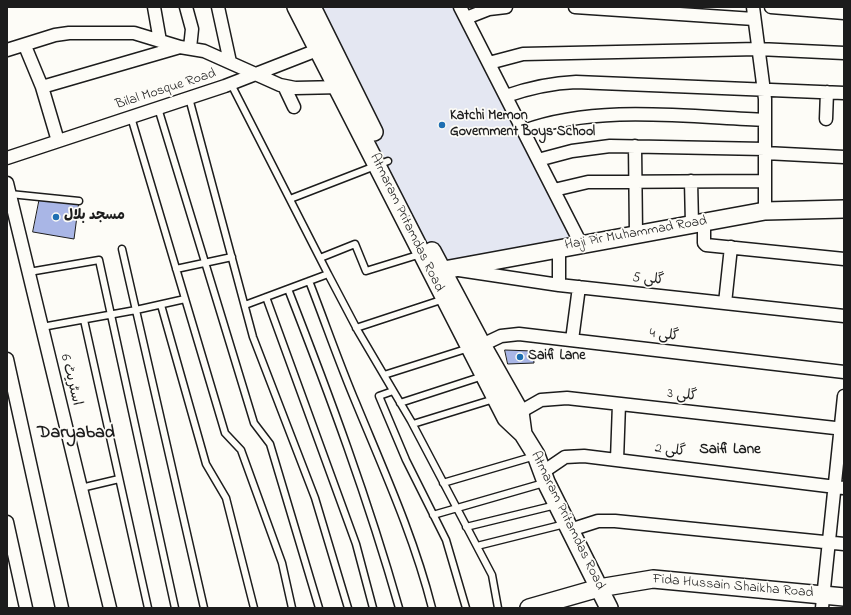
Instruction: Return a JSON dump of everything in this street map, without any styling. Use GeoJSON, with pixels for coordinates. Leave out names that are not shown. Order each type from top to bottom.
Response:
{"type":"FeatureCollection","features":[{"type":"Feature","properties":{"kind":"main road","name":"Atmaram Pritamdas Road"},"geometry":{"type":"LineString","coordinates":[[296,7],[325,47]]}},
{"type":"Feature","properties":{"kind":"main road","name":"Atmaram Pritamdas Road"},"geometry":{"type":"LineString","coordinates":[[312,7],[325,47],[427,251],[440,270],[475,346],[483,376],[506,418],[523,434],[536,455],[557,504],[609,608]]}},
{"type":"Feature","properties":{"kind":"main road","name":"Haji Pir Muhammad Road"},"geometry":{"type":"LineString","coordinates":[[440,270],[765,211],[844,209]]}},
{"type":"Feature","properties":{"kind":"main road","name":"Atmaram Pritamdas Road"},"geometry":{"type":"LineString","coordinates":[[440,270],[444,299],[520,412],[523,434]]}},
{"type":"Feature","properties":{"kind":"main road","name":"Fida Hussain Shaikha Road"},"geometry":{"type":"LineString","coordinates":[[529,608],[599,588],[653,579],[823,601],[844,597]]}},
{"type":"Feature","properties":{"kind":"street"},"geometry":{"type":"LineString","coordinates":[[154,7],[160,41]]}},
{"type":"Feature","properties":{"kind":"street"},"geometry":{"type":"LineString","coordinates":[[185,48],[192,29],[186,7]]}},
{"type":"Feature","properties":{"kind":"street"},"geometry":{"type":"LineString","coordinates":[[218,7],[230,62]]}},
{"type":"Feature","properties":{"kind":"street"},"geometry":{"type":"LineString","coordinates":[[460,7],[581,244]]}},
{"type":"Feature","properties":{"kind":"street"},"geometry":{"type":"LineString","coordinates":[[466,18],[488,9],[506,7]]}},
{"type":"Feature","properties":{"kind":"street"},"geometry":{"type":"LineString","coordinates":[[575,7],[754,19]]}},
{"type":"Feature","properties":{"kind":"street"},"geometry":{"type":"LineString","coordinates":[[753,7],[764,90],[765,211]]}},
{"type":"Feature","properties":{"kind":"street"},"geometry":{"type":"LineString","coordinates":[[771,7],[844,13]]}},
{"type":"Feature","properties":{"kind":"street"},"geometry":{"type":"LineString","coordinates":[[7,50],[25,46],[56,35],[69,33],[134,33],[185,48],[204,51],[284,86],[295,88],[345,87]]}},
{"type":"Feature","properties":{"kind":"street"},"geometry":{"type":"LineString","coordinates":[[25,46],[42,87],[58,141]]}},
{"type":"Feature","properties":{"kind":"street","name":"Bilal Mosque Road"},"geometry":{"type":"LineString","coordinates":[[7,158],[231,84],[325,47]]}},
{"type":"Feature","properties":{"kind":"street"},"geometry":{"type":"LineString","coordinates":[[42,87],[185,48]]}},
{"type":"Feature","properties":{"kind":"street"},"geometry":{"type":"LineString","coordinates":[[489,63],[523,54],[758,49],[844,53]]}},
{"type":"Feature","properties":{"kind":"street"},"geometry":{"type":"LineString","coordinates":[[506,96],[530,87],[556,82],[844,92]]}},
{"type":"Feature","properties":{"kind":"street"},"geometry":{"type":"LineString","coordinates":[[284,86],[294,107]]}},
{"type":"Feature","properties":{"kind":"street"},"geometry":{"type":"LineString","coordinates":[[826,119],[827,92]]}},
{"type":"Feature","properties":{"kind":"street"},"geometry":{"type":"LineString","coordinates":[[524,131],[546,123],[621,114],[765,120]]}},
{"type":"Feature","properties":{"kind":"street"},"geometry":{"type":"LineString","coordinates":[[538,160],[572,150],[610,146],[765,151],[844,157]]}},
{"type":"Feature","properties":{"kind":"street"},"geometry":{"type":"LineString","coordinates":[[635,146],[637,181],[636,234]]}},
{"type":"Feature","properties":{"kind":"street"},"geometry":{"type":"LineString","coordinates":[[690,181],[698,223],[704,243],[844,259]]}},
{"type":"Feature","properties":{"kind":"street"},"geometry":{"type":"LineString","coordinates":[[554,190],[588,182],[765,181]]}},
{"type":"Feature","properties":{"kind":"street","name":"اسٹریٹ 6"},"geometry":{"type":"LineString","coordinates":[[8,188],[110,608]]}},
{"type":"Feature","properties":{"kind":"street"},"geometry":{"type":"LineString","coordinates":[[726,303],[731,247]]}},
{"type":"Feature","properties":{"kind":"street"},"geometry":{"type":"LineString","coordinates":[[559,248],[559,285]]}},
{"type":"Feature","properties":{"kind":"street","name":"گلی 5"},"geometry":{"type":"LineString","coordinates":[[440,270],[559,285],[844,316]]}},
{"type":"Feature","properties":{"kind":"street"},"geometry":{"type":"LineString","coordinates":[[572,340],[579,287]]}},
{"type":"Feature","properties":{"kind":"street","name":"گلی 4"},"geometry":{"type":"LineString","coordinates":[[475,346],[501,336],[519,334],[844,372]]}},
{"type":"Feature","properties":{"kind":"street"},"geometry":{"type":"LineString","coordinates":[[7,359],[10,390],[62,608]]}},
{"type":"Feature","properties":{"kind":"street"},"geometry":{"type":"LineString","coordinates":[[823,601],[829,542],[840,487],[844,396]]}},
{"type":"Feature","properties":{"kind":"street","name":"گلی 3"},"geometry":{"type":"LineString","coordinates":[[520,412],[541,400],[567,398],[842,429]]}},
{"type":"Feature","properties":{"kind":"street"},"geometry":{"type":"LineString","coordinates":[[616,460],[619,404]]}},
{"type":"Feature","properties":{"kind":"street","name":"گلی 2"},"geometry":{"type":"LineString","coordinates":[[545,477],[565,457],[584,456],[840,487]]}},
{"type":"Feature","properties":{"kind":"street"},"geometry":{"type":"LineString","coordinates":[[569,527],[598,521],[615,521],[844,544]]}},
{"type":"Feature","properties":{"kind":"street"},"geometry":{"type":"LineString","coordinates":[[7,522],[26,608]]}},
{"type":"Feature","properties":{"kind":"lane"},"geometry":{"type":"LineString","coordinates":[[231,84],[356,328],[413,424],[492,575],[498,608]]}},
{"type":"Feature","properties":{"kind":"lane"},"geometry":{"type":"LineString","coordinates":[[189,98],[253,337],[315,498],[348,608]]}},
{"type":"Feature","properties":{"kind":"lane"},"geometry":{"type":"LineString","coordinates":[[158,108],[254,423],[270,444],[318,608]]}},
{"type":"Feature","properties":{"kind":"lane"},"geometry":{"type":"LineString","coordinates":[[131,117],[225,433],[241,450],[282,563],[292,608]]}},
{"type":"Feature","properties":{"kind":"lane"},"geometry":{"type":"LineString","coordinates":[[290,199],[383,163]]}},
{"type":"Feature","properties":{"kind":"lane"},"geometry":{"type":"LineString","coordinates":[[8,188],[79,201]]}},
{"type":"Feature","properties":{"kind":"lane"},"geometry":{"type":"LineString","coordinates":[[320,258],[355,244],[366,271],[427,251]]}},
{"type":"Feature","properties":{"kind":"lane"},"geometry":{"type":"LineString","coordinates":[[122,249],[204,608]]}},
{"type":"Feature","properties":{"kind":"lane"},"geometry":{"type":"LineString","coordinates":[[176,270],[232,257]]}},
{"type":"Feature","properties":{"kind":"lane"},"geometry":{"type":"LineString","coordinates":[[29,272],[99,260],[176,608]]}},
{"type":"Feature","properties":{"kind":"lane"},"geometry":{"type":"LineString","coordinates":[[245,305],[328,274]]}},
{"type":"Feature","properties":{"kind":"lane"},"geometry":{"type":"LineString","coordinates":[[310,281],[355,402],[400,509],[426,583],[432,608]]}},
{"type":"Feature","properties":{"kind":"lane"},"geometry":{"type":"LineString","coordinates":[[288,289],[335,411],[382,547],[399,608]]}},
{"type":"Feature","properties":{"kind":"lane"},"geometry":{"type":"LineString","coordinates":[[266,297],[356,544],[373,608]]}},
{"type":"Feature","properties":{"kind":"lane"},"geometry":{"type":"LineString","coordinates":[[356,328],[444,299]]}},
{"type":"Feature","properties":{"kind":"lane"},"geometry":{"type":"LineString","coordinates":[[42,327],[185,300]]}},
{"type":"Feature","properties":{"kind":"lane"},"geometry":{"type":"LineString","coordinates":[[161,305],[206,464],[226,498],[254,608]]}},
{"type":"Feature","properties":{"kind":"lane"},"geometry":{"type":"LineString","coordinates":[[84,320],[148,608]]}},
{"type":"Feature","properties":{"kind":"lane"},"geometry":{"type":"LineString","coordinates":[[384,375],[475,346]]}},
{"type":"Feature","properties":{"kind":"lane"},"geometry":{"type":"LineString","coordinates":[[400,403],[483,376]]}},
{"type":"Feature","properties":{"kind":"lane"},"geometry":{"type":"LineString","coordinates":[[393,391],[379,396],[406,460],[446,540],[466,608]]}},
{"type":"Feature","properties":{"kind":"lane"},"geometry":{"type":"LineString","coordinates":[[413,424],[496,398]]}},
{"type":"Feature","properties":{"kind":"lane"},"geometry":{"type":"LineString","coordinates":[[443,483],[536,455]]}},
{"type":"Feature","properties":{"kind":"lane"},"geometry":{"type":"LineString","coordinates":[[433,515],[545,477]]}},
{"type":"Feature","properties":{"kind":"lane"},"geometry":{"type":"LineString","coordinates":[[81,488],[119,480]]}},
{"type":"Feature","properties":{"kind":"lane"},"geometry":{"type":"LineString","coordinates":[[466,526],[557,504]]}},
{"type":"Feature","properties":{"kind":"lane"},"geometry":{"type":"LineString","coordinates":[[476,546],[569,527]]}},
{"type":"Feature","properties":{"kind":"shaded area","name":"Katchi Memon Government Boys School"},"geometry":{"type":"Polygon","coordinates":[[[302,7],[459,7],[581,244],[440,272],[302,7]]]}},
{"type":"Feature","properties":{"kind":"building","name":"مسجد بلال"},"geometry":{"type":"Polygon","coordinates":[[[40,197],[79,201],[74,239],[33,232],[40,197]]]}},
{"type":"Feature","properties":{"kind":"building","name":"Saifi Lane"},"geometry":{"type":"Polygon","coordinates":[[[505,350],[533,351],[534,363],[508,364],[505,350]]]}},
{"type":"Feature","properties":{"kind":"place","name":"Katchi Memon Government Boys School"},"geometry":{"type":"Point","coordinates":[442,125]}},
{"type":"Feature","properties":{"kind":"place","name":"مسجد بلال"},"geometry":{"type":"Point","coordinates":[56,217]}},
{"type":"Feature","properties":{"kind":"place","name":"Saifi Lane"},"geometry":{"type":"Point","coordinates":[520,357]}},
{"type":"Feature","properties":{"kind":"district","name":"Daryabad"},"geometry":{"type":"Point","coordinates":[76,434]}},
{"type":"Feature","properties":{"kind":"district","name":"Saifi Lane"},"geometry":{"type":"Point","coordinates":[730,451]}}]}
